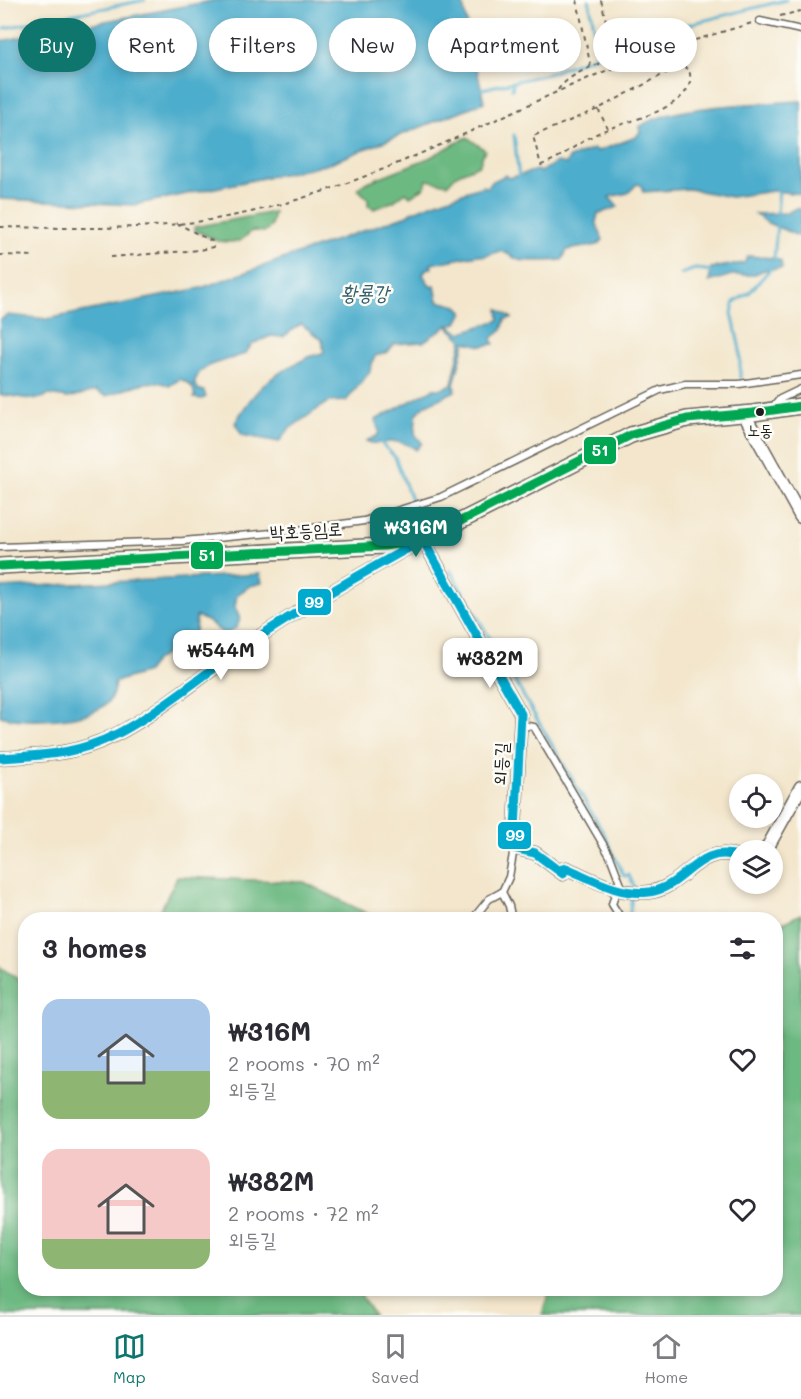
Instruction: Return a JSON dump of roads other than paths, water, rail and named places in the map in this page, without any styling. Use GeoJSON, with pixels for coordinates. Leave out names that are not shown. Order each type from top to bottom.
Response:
{"type":"FeatureCollection","features":[{"type":"Feature","properties":{"kind":"street","name":"박호등임로"},"geometry":{"type":"LineString","coordinates":[[0,566],[384,546],[423,540],[631,435],[687,419],[801,406]]}},
{"type":"Feature","properties":{"kind":"street"},"geometry":{"type":"LineString","coordinates":[[744,414],[801,517]]}},
{"type":"Feature","properties":{"kind":"street"},"geometry":{"type":"LineString","coordinates":[[0,758],[70,750],[98,743],[129,727],[262,635],[359,574],[423,540]]}},
{"type":"Feature","properties":{"kind":"street","name":"외등길"},"geometry":{"type":"LineString","coordinates":[[423,540],[521,714],[514,848]]}},
{"type":"Feature","properties":{"kind":"street"},"geometry":{"type":"LineString","coordinates":[[772,840],[801,787]]}},
{"type":"Feature","properties":{"kind":"street"},"geometry":{"type":"LineString","coordinates":[[514,848],[535,853],[563,874],[562,869],[566,868],[607,887],[639,893],[656,891],[706,858],[724,852],[729,854]]}},
{"type":"Feature","properties":{"kind":"lane"},"geometry":{"type":"LineString","coordinates":[[760,21],[801,30]]}},
{"type":"Feature","properties":{"kind":"lane"},"geometry":{"type":"LineString","coordinates":[[0,547],[183,541],[321,528],[364,520],[441,497],[660,390],[685,384],[739,384],[801,375]]}},
{"type":"Feature","properties":{"kind":"lane"},"geometry":{"type":"LineString","coordinates":[[772,410],[780,399],[801,389]]}},
{"type":"Feature","properties":{"kind":"lane"},"geometry":{"type":"LineString","coordinates":[[521,725],[534,727],[610,856],[620,889],[612,904],[617,912]]}},
{"type":"Feature","properties":{"kind":"lane"},"geometry":{"type":"LineString","coordinates":[[478,912],[489,899],[502,892],[509,877],[514,848]]}},
{"type":"Feature","properties":{"kind":"lane"},"geometry":{"type":"LineString","coordinates":[[502,892],[510,912]]}},
{"type":"Feature","properties":{"kind":"water"},"geometry":{"type":"Polygon","coordinates":[[[216,0],[462,0],[466,18],[428,18],[428,72],[478,72],[484,102],[325,165],[134,205],[0,199],[0,41],[18,38],[18,72],[96,72],[96,23],[108,20],[108,72],[197,72],[197,18],[121,18],[216,0]]]}},
{"type":"Feature","properties":{"kind":"water","name":"황룡강"},"geometry":{"type":"Polygon","coordinates":[[[801,101],[801,194],[773,191],[731,197],[689,189],[643,192],[641,185],[637,184],[628,193],[609,197],[618,207],[598,214],[596,222],[603,240],[597,245],[567,250],[562,260],[519,260],[501,251],[484,256],[478,255],[431,264],[432,268],[426,269],[423,275],[431,287],[435,286],[438,301],[457,306],[463,312],[457,323],[449,325],[460,333],[499,320],[498,309],[512,318],[505,319],[502,330],[492,338],[494,344],[482,346],[465,342],[454,385],[455,391],[424,406],[416,415],[415,434],[422,443],[416,450],[401,443],[366,441],[377,436],[379,431],[375,420],[433,389],[442,389],[452,384],[462,340],[447,326],[423,342],[394,344],[388,352],[375,356],[369,373],[346,401],[328,402],[289,429],[279,442],[242,435],[235,423],[250,400],[265,384],[283,370],[324,352],[322,340],[301,324],[283,337],[271,336],[252,344],[245,354],[210,365],[199,373],[194,383],[198,389],[204,391],[206,397],[202,399],[194,398],[191,386],[180,379],[169,386],[155,382],[146,383],[106,396],[96,391],[68,398],[48,395],[31,399],[0,395],[0,320],[8,315],[47,319],[201,288],[407,215],[420,208],[484,186],[487,188],[493,181],[506,175],[509,178],[537,170],[540,172],[557,162],[566,164],[569,158],[593,149],[598,151],[636,137],[640,132],[639,127],[653,119],[717,106],[801,101]]]}},
{"type":"Feature","properties":{"kind":"water"},"geometry":{"type":"Polygon","coordinates":[[[796,208],[801,209],[801,237],[768,223],[755,214],[787,213],[796,208]]]}},
{"type":"Feature","properties":{"kind":"water"},"geometry":{"type":"Polygon","coordinates":[[[748,256],[774,258],[781,261],[782,268],[764,270],[753,275],[732,275],[709,282],[711,268],[744,263],[748,256]]]}},
{"type":"Feature","properties":{"kind":"water"},"geometry":{"type":"Polygon","coordinates":[[[260,574],[262,583],[250,586],[237,595],[235,607],[240,619],[237,627],[225,635],[209,622],[196,616],[195,636],[205,636],[202,644],[189,653],[179,645],[155,661],[147,672],[115,682],[110,699],[97,710],[70,718],[39,720],[0,716],[0,588],[260,574]]]}},
{"type":"Feature","properties":{"kind":"waterway"},"geometry":{"type":"LineString","coordinates":[[5,28],[145,0]]}},
{"type":"Feature","properties":{"kind":"waterway"},"geometry":{"type":"LineString","coordinates":[[589,0],[593,21]]}},
{"type":"Feature","properties":{"kind":"waterway"},"geometry":{"type":"LineString","coordinates":[[478,90],[547,74],[662,31],[786,0]]}},
{"type":"Feature","properties":{"kind":"waterway"},"geometry":{"type":"LineString","coordinates":[[512,89],[513,83]]}},
{"type":"Feature","properties":{"kind":"waterway"},"geometry":{"type":"LineString","coordinates":[[514,135],[519,178]]}},
{"type":"Feature","properties":{"kind":"waterway"},"geometry":{"type":"LineString","coordinates":[[777,216],[779,187]]}},
{"type":"Feature","properties":{"kind":"waterway"},"geometry":{"type":"LineString","coordinates":[[774,261],[777,223]]}},
{"type":"Feature","properties":{"kind":"waterway"},"geometry":{"type":"LineString","coordinates":[[740,378],[740,350],[732,313],[734,302],[749,293],[772,267]]}},
{"type":"Feature","properties":{"kind":"waterway"},"geometry":{"type":"LineString","coordinates":[[681,274],[695,269],[714,271]]}},
{"type":"Feature","properties":{"kind":"waterway"},"geometry":{"type":"LineString","coordinates":[[384,439],[381,443],[395,457],[412,502]]}},
{"type":"Feature","properties":{"kind":"waterway"},"geometry":{"type":"LineString","coordinates":[[780,466],[801,504]]}},
{"type":"Feature","properties":{"kind":"waterway"},"geometry":{"type":"LineString","coordinates":[[450,570],[604,834],[624,876],[629,875],[635,889]]}},
{"type":"Feature","properties":{"kind":"waterway"},"geometry":{"type":"LineString","coordinates":[[630,912],[632,896]]}},
{"type":"Feature","properties":{"kind":"place","name":"노동"},"geometry":{"type":"Point","coordinates":[760,412]}}]}
